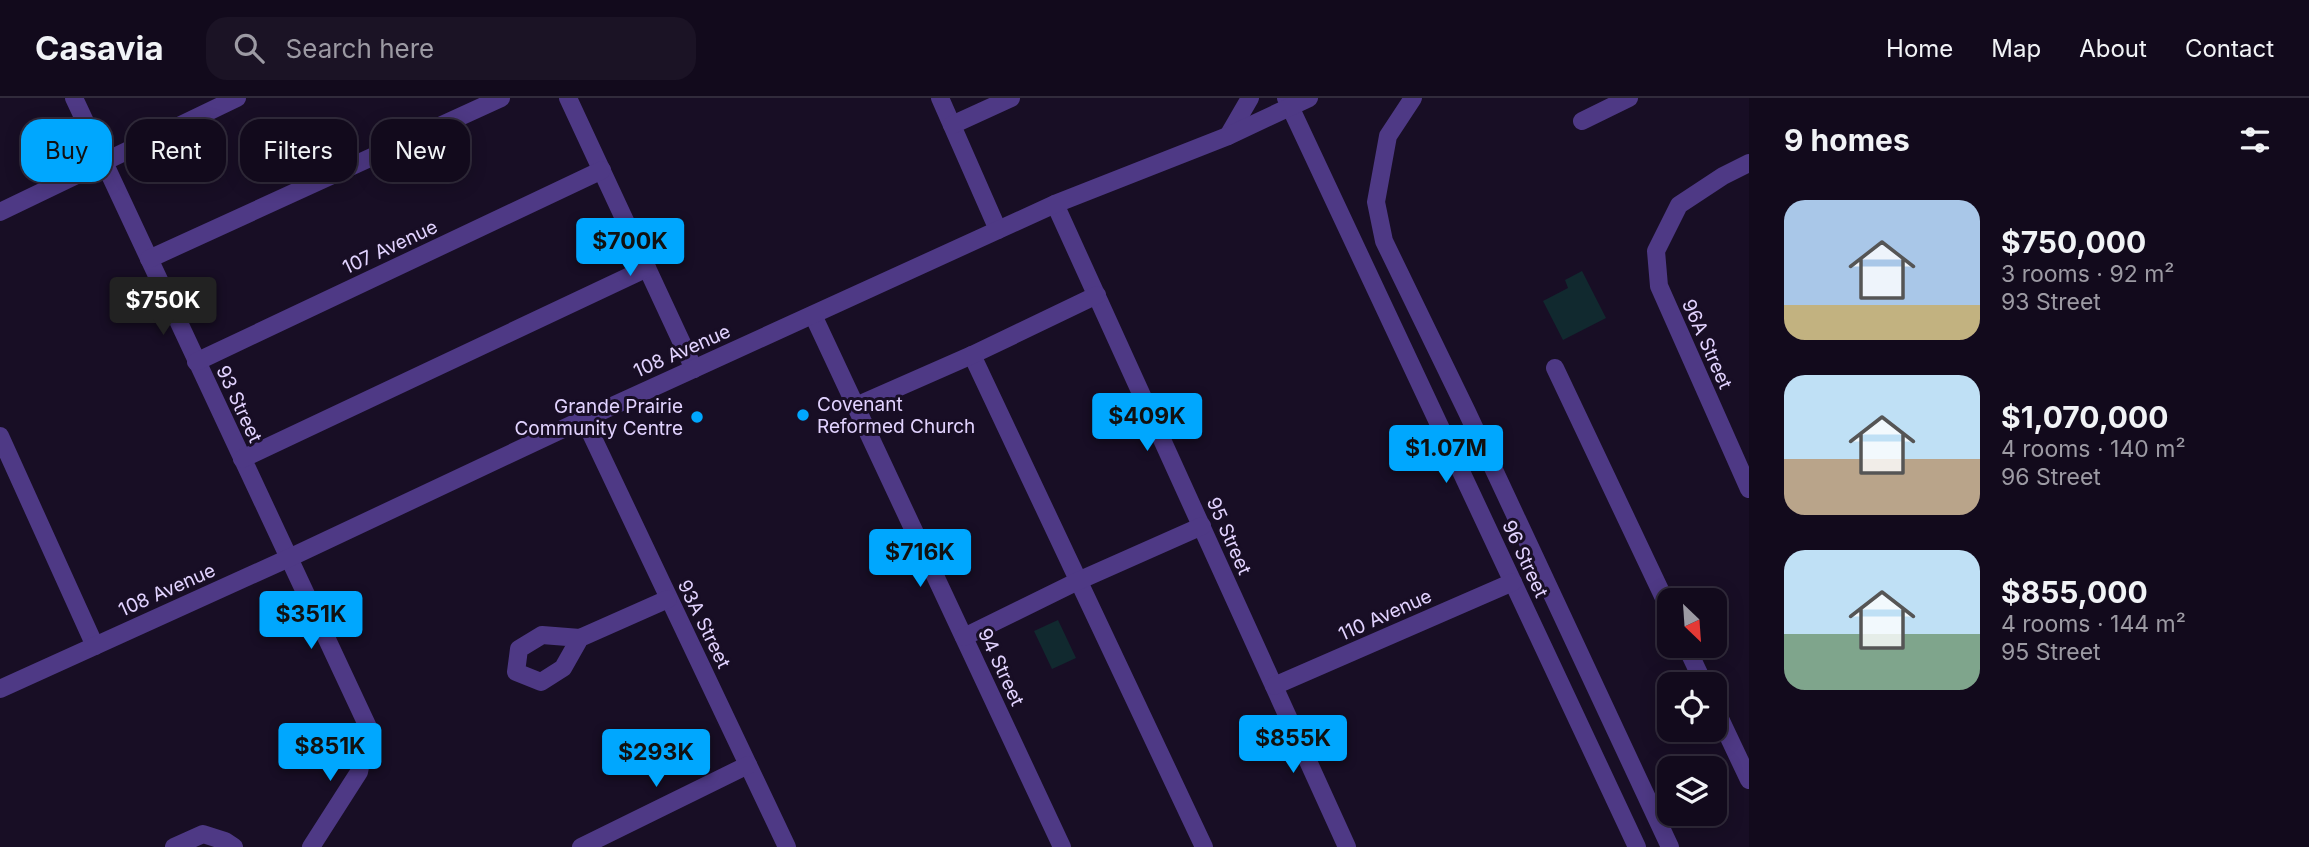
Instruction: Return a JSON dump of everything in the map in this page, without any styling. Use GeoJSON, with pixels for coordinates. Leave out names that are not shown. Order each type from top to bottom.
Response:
{"type":"FeatureCollection","features":[{"type":"Feature","properties":{"kind":"street","name":"93 Street"},"geometry":{"type":"LineString","coordinates":[[74,98],[84,119]]}},
{"type":"Feature","properties":{"kind":"street"},"geometry":{"type":"LineString","coordinates":[[112,158],[237,98]]}},
{"type":"Feature","properties":{"kind":"street"},"geometry":{"type":"LineString","coordinates":[[149,259],[501,98]]}},
{"type":"Feature","properties":{"kind":"street"},"geometry":{"type":"LineString","coordinates":[[568,98],[694,369]]}},
{"type":"Feature","properties":{"kind":"street"},"geometry":{"type":"LineString","coordinates":[[940,98],[998,230]]}},
{"type":"Feature","properties":{"kind":"street"},"geometry":{"type":"LineString","coordinates":[[952,125],[1011,98]]}},
{"type":"Feature","properties":{"kind":"street"},"geometry":{"type":"LineString","coordinates":[[1228,135],[1250,98]]}},
{"type":"Feature","properties":{"kind":"street","name":"108 Avenue"},"geometry":{"type":"LineString","coordinates":[[0,689],[1055,204],[1228,135],[1288,102],[1309,98]]}},
{"type":"Feature","properties":{"kind":"street","name":"96 Street"},"geometry":{"type":"LineString","coordinates":[[1413,98],[1388,136],[1376,202],[1384,241],[1670,847]]}},
{"type":"Feature","properties":{"kind":"street"},"geometry":{"type":"LineString","coordinates":[[1582,121],[1629,98]]}},
{"type":"Feature","properties":{"kind":"street","name":"96 Street"},"geometry":{"type":"LineString","coordinates":[[1288,102],[1637,847]]}},
{"type":"Feature","properties":{"kind":"street","name":"96A Street"},"geometry":{"type":"LineString","coordinates":[[1749,163],[1723,176],[1679,205],[1656,251],[1659,286],[1749,489]]}},
{"type":"Feature","properties":{"kind":"street","name":"107 Avenue"},"geometry":{"type":"LineString","coordinates":[[197,362],[602,170]]}},
{"type":"Feature","properties":{"kind":"street","name":"93 Street"},"geometry":{"type":"LineString","coordinates":[[112,179],[368,727],[359,772],[311,847]]}},
{"type":"Feature","properties":{"kind":"street"},"geometry":{"type":"LineString","coordinates":[[0,212],[62,182]]}},
{"type":"Feature","properties":{"kind":"street","name":"95 Street"},"geometry":{"type":"LineString","coordinates":[[1055,204],[1347,847]]}},
{"type":"Feature","properties":{"kind":"street"},"geometry":{"type":"LineString","coordinates":[[242,459],[647,268]]}},
{"type":"Feature","properties":{"kind":"street"},"geometry":{"type":"LineString","coordinates":[[856,406],[972,355],[1097,295]]}},
{"type":"Feature","properties":{"kind":"street","name":"94 Street"},"geometry":{"type":"LineString","coordinates":[[813,315],[1062,847]]}},
{"type":"Feature","properties":{"kind":"street"},"geometry":{"type":"LineString","coordinates":[[972,355],[1204,847]]}},
{"type":"Feature","properties":{"kind":"street"},"geometry":{"type":"LineString","coordinates":[[1555,368],[1659,588]]}},
{"type":"Feature","properties":{"kind":"street","name":"93A Street"},"geometry":{"type":"LineString","coordinates":[[584,419],[787,847]]}},
{"type":"Feature","properties":{"kind":"street"},"geometry":{"type":"LineString","coordinates":[[1,440],[95,646]]}},
{"type":"Feature","properties":{"kind":"street"},"geometry":{"type":"LineString","coordinates":[[964,636],[1202,526]]}},
{"type":"Feature","properties":{"kind":"street","name":"110 Avenue"},"geometry":{"type":"LineString","coordinates":[[1274,686],[1513,582]]}},
{"type":"Feature","properties":{"kind":"street"},"geometry":{"type":"LineString","coordinates":[[580,638],[668,599]]}},
{"type":"Feature","properties":{"kind":"street"},"geometry":{"type":"LineString","coordinates":[[1727,733],[1749,780]]}},
{"type":"Feature","properties":{"kind":"street"},"geometry":{"type":"LineString","coordinates":[[580,847],[748,765]]}},
{"type":"Feature","properties":{"kind":"street"},"geometry":{"type":"LineString","coordinates":[[174,847],[202,834],[225,841],[234,847]]}},
{"type":"Feature","properties":{"kind":"green space"},"geometry":{"type":"Polygon","coordinates":[[[1582,271],[1606,318],[1563,340],[1543,301],[1568,288],[1565,280],[1582,271]]]}},
{"type":"Feature","properties":{"kind":"green space"},"geometry":{"type":"Polygon","coordinates":[[[1058,620],[1076,658],[1052,669],[1034,631],[1058,620]]]}},
{"type":"Feature","properties":{"kind":"place","name":"Covenant Reformed Church"},"geometry":{"type":"Point","coordinates":[803,415]}},
{"type":"Feature","properties":{"kind":"place","name":"Grande Prairie Community Centre"},"geometry":{"type":"Point","coordinates":[697,417]}}]}
